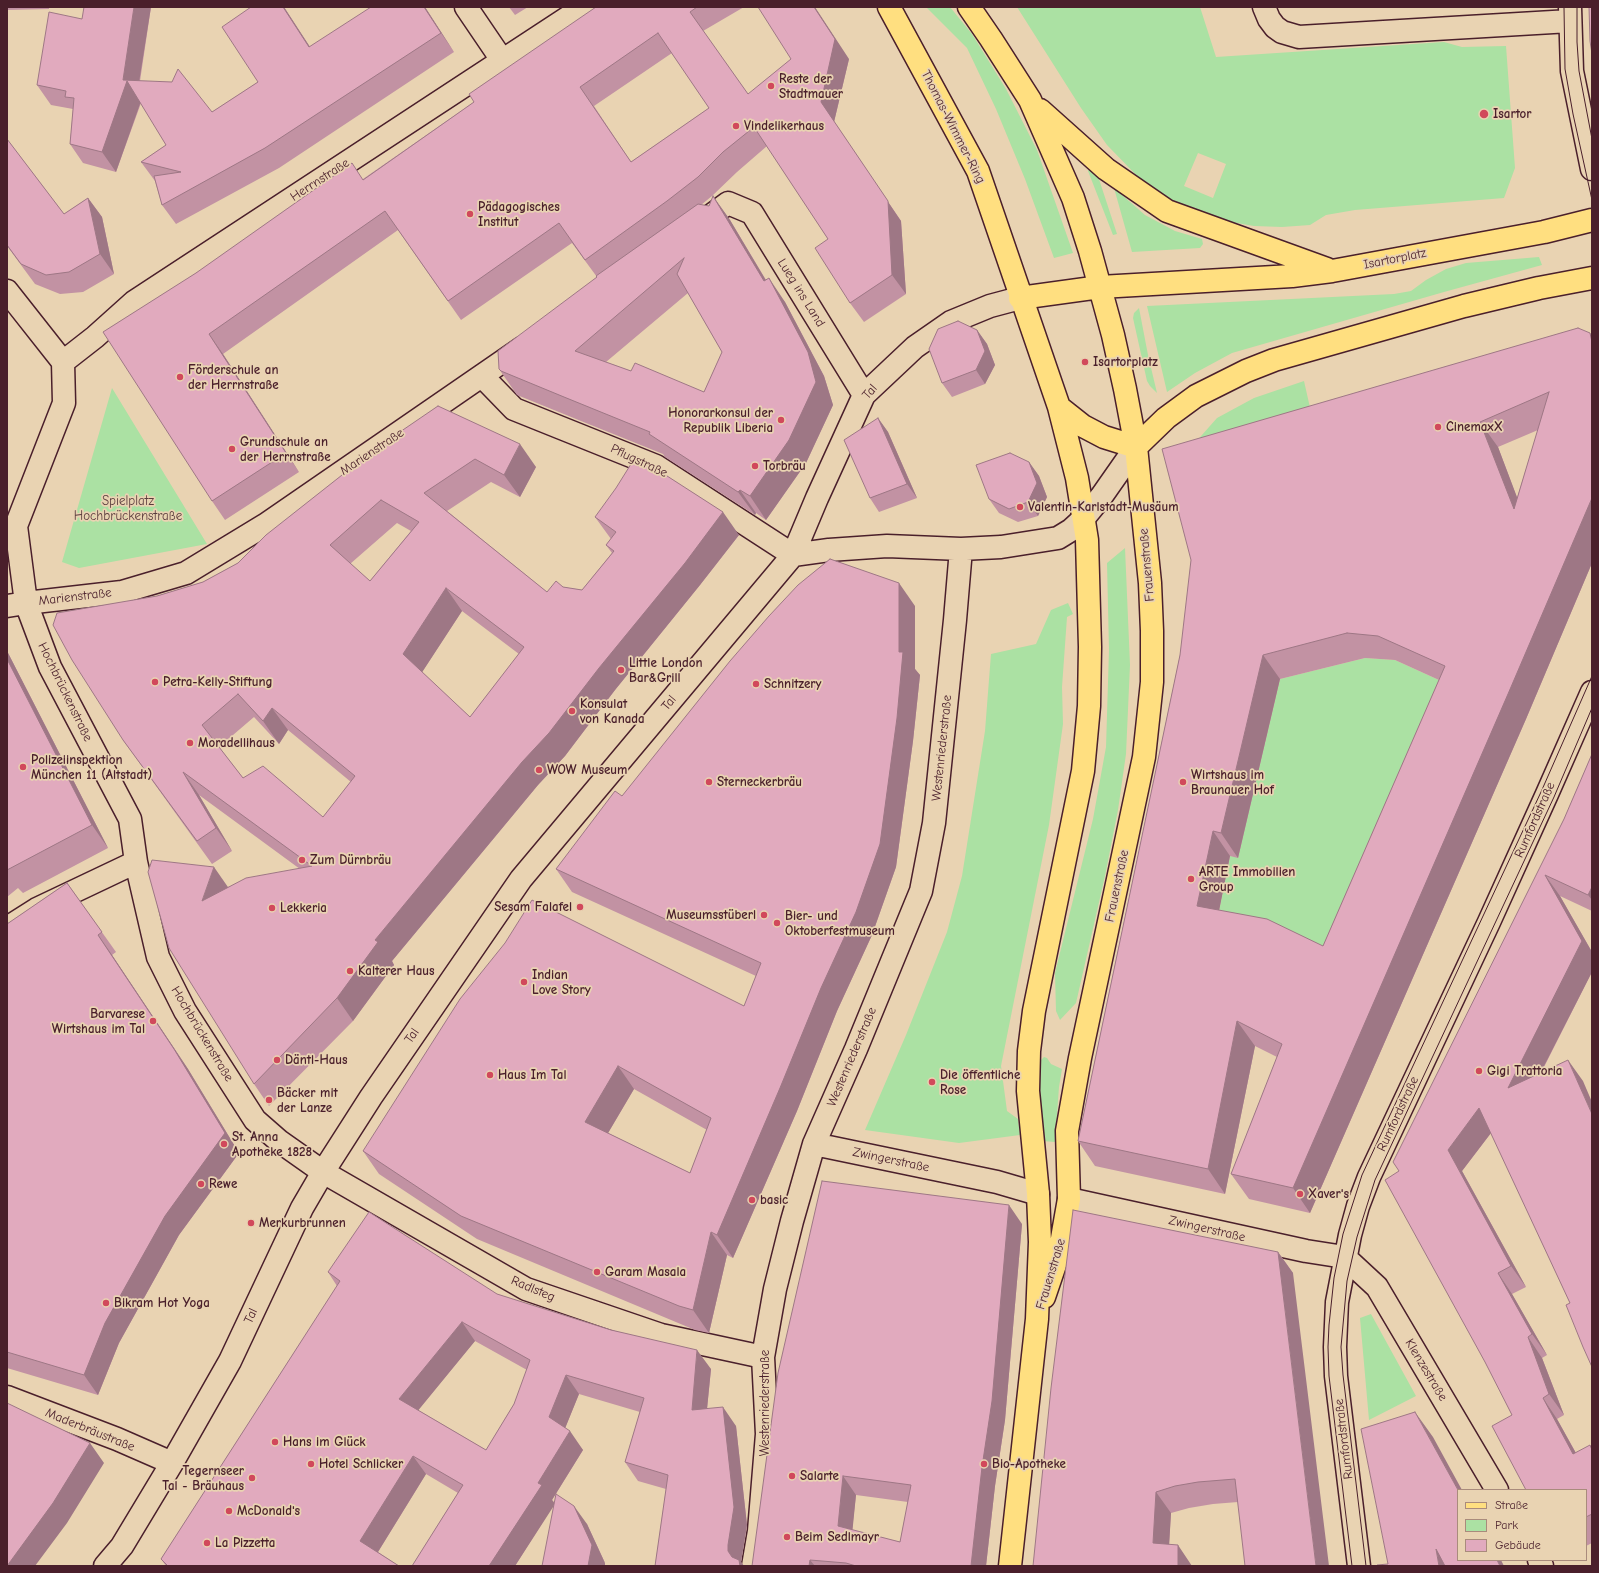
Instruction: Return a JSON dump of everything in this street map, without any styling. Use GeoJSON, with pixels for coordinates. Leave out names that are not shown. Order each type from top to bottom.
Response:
{"type":"FeatureCollection","features":[{"type":"Feature","properties":{"kind":"main road","name":"Thomas-Wimmer-Ring"},"geometry":{"type":"LineString","coordinates":[[889,7],[978,171],[1020,298]]}},
{"type":"Feature","properties":{"kind":"main road"},"geometry":{"type":"LineString","coordinates":[[969,7],[992,39],[1030,100],[1074,198],[1100,287],[1125,389],[1136,447]]}},
{"type":"Feature","properties":{"kind":"main road"},"geometry":{"type":"LineString","coordinates":[[1030,100],[1060,129],[1106,169],[1167,211],[1332,271]]}},
{"type":"Feature","properties":{"kind":"main road","name":"Isartorplatz"},"geometry":{"type":"LineString","coordinates":[[1020,298],[1100,287],[1292,276],[1332,271],[1544,232],[1592,220]]}},
{"type":"Feature","properties":{"kind":"main road"},"geometry":{"type":"LineString","coordinates":[[1136,447],[1166,418],[1196,396],[1246,371],[1274,360],[1464,306],[1539,288],[1592,278]]}},
{"type":"Feature","properties":{"kind":"main road"},"geometry":{"type":"LineString","coordinates":[[1020,298],[1059,407],[1077,478],[1083,519]]}},
{"type":"Feature","properties":{"kind":"main road"},"geometry":{"type":"LineString","coordinates":[[1059,407],[1083,426],[1104,437],[1136,447]]}},
{"type":"Feature","properties":{"kind":"main road","name":"Frauenstraße"},"geometry":{"type":"LineString","coordinates":[[1037,1319],[1060,1250],[1069,1198],[1067,1131],[1080,1058],[1144,757],[1149,720],[1152,682],[1150,583],[1136,447]]}},
{"type":"Feature","properties":{"kind":"main road","name":"Frauenstraße"},"geometry":{"type":"LineString","coordinates":[[1010,1566],[1037,1319],[1040,1242],[1038,1194],[1028,1091],[1029,1051],[1034,1011],[1083,770],[1089,706],[1090,647],[1087,540],[1083,519]]}},
{"type":"Feature","properties":{"kind":"street"},"geometry":{"type":"LineString","coordinates":[[466,7],[502,60]]}},
{"type":"Feature","properties":{"kind":"street","name":"Herrnstraße"},"geometry":{"type":"LineString","coordinates":[[63,362],[95,337],[134,302],[584,7]]}},
{"type":"Feature","properties":{"kind":"street"},"geometry":{"type":"LineString","coordinates":[[1264,7],[1275,28],[1282,32],[1299,37],[1570,14],[1572,71],[1592,169]]}},
{"type":"Feature","properties":{"kind":"street","name":"Lueg ins Land"},"geometry":{"type":"LineString","coordinates":[[683,235],[728,203],[752,213],[864,395]]}},
{"type":"Feature","properties":{"kind":"street"},"geometry":{"type":"LineString","coordinates":[[7,291],[63,362]]}},
{"type":"Feature","properties":{"kind":"street","name":"Tal"},"geometry":{"type":"LineString","coordinates":[[105,1566],[122,1546],[172,1463],[230,1361],[302,1208],[379,1084],[522,879],[793,555],[864,395],[915,347],[951,322],[990,306],[1020,298]]}},
{"type":"Feature","properties":{"kind":"street","name":"Marienstraße"},"geometry":{"type":"LineString","coordinates":[[16,605],[122,592],[186,573],[255,531],[541,335]]}},
{"type":"Feature","properties":{"kind":"street","name":"Hochbrückenstraße"},"geometry":{"type":"LineString","coordinates":[[63,362],[64,403],[12,524],[16,605],[130,819],[136,862],[158,957],[185,1011],[255,1120],[278,1141],[323,1172]]}},
{"type":"Feature","properties":{"kind":"street","name":"Pflugstraße"},"geometry":{"type":"LineString","coordinates":[[482,376],[514,409],[656,466],[793,555]]}},
{"type":"Feature","properties":{"kind":"street"},"geometry":{"type":"LineString","coordinates":[[793,555],[829,550],[888,546],[961,549],[1001,547],[1058,538],[1071,530],[1083,519],[1101,497],[1136,447]]}},
{"type":"Feature","properties":{"kind":"street","name":"Westenriederstraße"},"geometry":{"type":"LineString","coordinates":[[753,1566],[759,1531],[768,1434],[763,1357],[775,1288],[814,1144],[856,1049],[921,891],[934,823],[956,620],[961,549]]}},
{"type":"Feature","properties":{"kind":"street","name":"Rumfordstraße"},"geometry":{"type":"LineString","coordinates":[[1359,1566],[1336,1376],[1335,1354],[1337,1302],[1344,1259],[1358,1206],[1369,1178],[1502,894],[1592,692]]}},
{"type":"Feature","properties":{"kind":"street"},"geometry":{"type":"LineString","coordinates":[[7,928],[37,909],[136,862]]}},
{"type":"Feature","properties":{"kind":"street","name":"Zwingerstraße"},"geometry":{"type":"LineString","coordinates":[[814,1144],[997,1182],[1038,1194]]}},
{"type":"Feature","properties":{"kind":"street","name":"Radlsteg"},"geometry":{"type":"LineString","coordinates":[[323,1172],[526,1288],[661,1334],[763,1357]]}},
{"type":"Feature","properties":{"kind":"street","name":"Zwingerstraße"},"geometry":{"type":"LineString","coordinates":[[1069,1198],[1306,1251],[1338,1256],[1344,1259]]}},
{"type":"Feature","properties":{"kind":"street","name":"Klenzestraße"},"geometry":{"type":"LineString","coordinates":[[1344,1259],[1361,1271],[1377,1287],[1496,1489]]}},
{"type":"Feature","properties":{"kind":"street","name":"Maderbräustraße"},"geometry":{"type":"LineString","coordinates":[[7,1397],[172,1463]]}},
{"type":"Feature","properties":{"kind":"green space"},"geometry":{"type":"Polygon","coordinates":[[[926,7],[950,7],[972,34],[1006,89],[1037,150],[1073,253],[1054,258],[1025,179],[996,109],[967,48],[926,7]]]}},
{"type":"Feature","properties":{"kind":"green space"},"geometry":{"type":"Polygon","coordinates":[[[1017,7],[1200,7],[1216,57],[1444,42],[1462,47],[1506,46],[1515,168],[1504,198],[1355,210],[1326,215],[1310,225],[1282,227],[1254,226],[1231,222],[1196,211],[1168,198],[1143,182],[1107,145],[1081,108],[1017,7]],[[1198,153],[1184,186],[1213,198],[1226,164],[1198,153]]]}},
{"type":"Feature","properties":{"kind":"green space"},"geometry":{"type":"Polygon","coordinates":[[[1089,168],[1096,170],[1117,234],[1113,235],[1088,171],[1089,168]]]}},
{"type":"Feature","properties":{"kind":"green space"},"geometry":{"type":"Polygon","coordinates":[[[1114,188],[1145,215],[1175,231],[1202,239],[1203,244],[1200,248],[1132,252],[1114,188]]]}},
{"type":"Feature","properties":{"kind":"green space"},"geometry":{"type":"Polygon","coordinates":[[[1539,257],[1542,265],[1232,353],[1195,373],[1167,392],[1147,306],[1394,294],[1411,291],[1426,280],[1446,269],[1466,263],[1539,257]]]}},
{"type":"Feature","properties":{"kind":"green space"},"geometry":{"type":"Polygon","coordinates":[[[1139,308],[1157,393],[1147,381],[1133,318],[1134,313],[1139,308]]]}},
{"type":"Feature","properties":{"kind":"green space"},"geometry":{"type":"Polygon","coordinates":[[[1304,381],[1311,412],[1194,444],[1217,418],[1254,398],[1304,381]]]}},
{"type":"Feature","properties":{"kind":"green space","name":"Spielplatz Hochbrückenstraße"},"geometry":{"type":"Polygon","coordinates":[[[112,388],[207,544],[79,568],[62,562],[112,388]]]}},
{"type":"Feature","properties":{"kind":"green space"},"geometry":{"type":"Polygon","coordinates":[[[1125,548],[1130,665],[1126,754],[1118,810],[1105,876],[1076,1003],[1060,1020],[1056,1011],[1055,973],[1093,819],[1106,747],[1109,650],[1107,563],[1125,548]]]}},
{"type":"Feature","properties":{"kind":"green space"},"geometry":{"type":"Polygon","coordinates":[[[1068,603],[1073,614],[1067,617],[1062,687],[1063,724],[1049,825],[1001,1066],[1007,1111],[1018,1119],[1020,1135],[959,1143],[865,1130],[906,1035],[947,932],[962,876],[985,731],[991,654],[1036,644],[1051,610],[1068,603]]]}},
{"type":"Feature","properties":{"kind":"green space"},"geometry":{"type":"Polygon","coordinates":[[[1365,658],[1395,660],[1463,691],[1340,970],[1215,931],[1230,856],[1238,857],[1280,679],[1365,658]]]}},
{"type":"Feature","properties":{"kind":"green space"},"geometry":{"type":"Polygon","coordinates":[[[1044,1057],[1047,1058],[1051,1064],[1062,1069],[1059,1087],[1055,1142],[1042,1141],[1040,1086],[1041,1060],[1044,1057]]]}},
{"type":"Feature","properties":{"kind":"green space"},"geometry":{"type":"Polygon","coordinates":[[[1371,1314],[1416,1396],[1369,1420],[1360,1318],[1371,1314]]]}},
{"type":"Feature","properties":{"kind":"building"},"geometry":{"type":"Polygon","coordinates":[[[84,7],[134,7],[123,80],[172,82],[178,69],[212,112],[258,82],[222,27],[251,7],[283,7],[309,47],[371,7],[424,7],[441,33],[265,148],[162,205],[154,176],[181,172],[141,162],[166,145],[127,81],[102,152],[70,144],[74,98],[65,97],[66,91],[37,85],[49,12],[82,19],[84,7]]]}},
{"type":"Feature","properties":{"kind":"building"},"geometry":{"type":"Polygon","coordinates":[[[596,7],[697,7],[690,12],[748,94],[791,59],[758,7],[814,7],[835,39],[821,102],[888,201],[892,275],[850,303],[815,248],[828,239],[754,127],[723,152],[698,177],[585,260],[559,223],[448,301],[385,211],[209,334],[286,453],[212,501],[103,332],[196,273],[352,163],[363,180],[474,102],[469,94],[596,7]],[[658,33],[580,87],[631,162],[709,108],[658,33]]]}},
{"type":"Feature","properties":{"kind":"building"},"geometry":{"type":"Polygon","coordinates":[[[1589,7],[1592,7],[1592,54],[1590,41],[1589,7]]]}},
{"type":"Feature","properties":{"kind":"building"},"geometry":{"type":"Polygon","coordinates":[[[7,139],[64,214],[88,198],[100,254],[69,272],[46,275],[21,264],[7,245],[7,139]]]}},
{"type":"Feature","properties":{"kind":"building"},"geometry":{"type":"Polygon","coordinates":[[[713,196],[764,281],[769,278],[808,352],[816,382],[789,440],[750,496],[740,490],[738,492],[649,434],[650,432],[499,369],[498,351],[597,277],[596,276],[698,204],[709,206],[713,196]],[[684,258],[575,351],[631,371],[635,363],[704,392],[722,352],[677,274],[684,258]]]}},
{"type":"Feature","properties":{"kind":"building"},"geometry":{"type":"Polygon","coordinates":[[[958,321],[977,330],[985,351],[976,370],[942,383],[929,349],[938,329],[958,321]]]}},
{"type":"Feature","properties":{"kind":"building"},"geometry":{"type":"Polygon","coordinates":[[[1578,328],[1590,333],[1592,342],[1592,498],[1293,1188],[1231,1174],[1282,1044],[1237,1021],[1208,1169],[1078,1141],[1180,655],[1191,560],[1162,449],[1578,328]],[[1549,392],[1480,422],[1514,509],[1549,392]],[[1347,633],[1263,655],[1221,833],[1213,831],[1197,906],[1267,919],[1323,946],[1445,666],[1378,636],[1347,633]]]}},
{"type":"Feature","properties":{"kind":"building"},"geometry":{"type":"Polygon","coordinates":[[[438,406],[520,444],[504,475],[475,459],[424,493],[547,592],[556,581],[563,587],[582,590],[614,551],[606,545],[616,532],[595,517],[616,488],[636,456],[723,512],[685,563],[599,668],[549,733],[522,762],[375,940],[378,942],[337,998],[254,1084],[169,948],[148,872],[152,860],[214,867],[202,901],[246,878],[312,866],[183,772],[216,828],[197,841],[123,740],[72,660],[53,625],[57,613],[157,596],[203,582],[238,563],[266,535],[375,449],[438,406]],[[381,500],[330,545],[370,581],[419,522],[381,500]],[[446,588],[403,654],[470,717],[524,647],[446,588]],[[238,694],[202,725],[243,778],[263,766],[323,817],[355,776],[272,708],[263,721],[238,694]]]}},
{"type":"Feature","properties":{"kind":"building"},"geometry":{"type":"Polygon","coordinates":[[[878,418],[907,484],[870,498],[844,440],[878,418]]]}},
{"type":"Feature","properties":{"kind":"building"},"geometry":{"type":"Polygon","coordinates":[[[1010,453],[1029,462],[1037,483],[1028,502],[1009,509],[989,499],[976,465],[1010,453]]]}},
{"type":"Feature","properties":{"kind":"building"},"geometry":{"type":"Polygon","coordinates":[[[830,559],[899,583],[899,652],[903,652],[897,718],[880,844],[856,912],[821,988],[717,1235],[711,1232],[693,1310],[679,1306],[461,1216],[363,1151],[460,999],[505,943],[532,900],[744,1006],[761,963],[556,869],[615,791],[622,796],[730,661],[798,585],[830,559]],[[618,1066],[585,1122],[690,1173],[711,1118],[618,1066]]]}},
{"type":"Feature","properties":{"kind":"building"},"geometry":{"type":"Polygon","coordinates":[[[7,659],[92,825],[7,870],[7,659]]]}},
{"type":"Feature","properties":{"kind":"building"},"geometry":{"type":"Polygon","coordinates":[[[1592,754],[1592,887],[1588,895],[1545,875],[1582,941],[1508,1088],[1568,1060],[1592,1114],[1592,1367],[1566,1305],[1570,1303],[1479,1108],[1448,1150],[1511,1266],[1498,1273],[1532,1334],[1528,1337],[1549,1394],[1543,1398],[1573,1454],[1590,1445],[1592,1450],[1592,1514],[1587,1516],[1587,1489],[1525,1489],[1492,1426],[1512,1415],[1485,1362],[1385,1180],[1399,1171],[1393,1162],[1564,819],[1592,754]]]}},
{"type":"Feature","properties":{"kind":"building"},"geometry":{"type":"Polygon","coordinates":[[[67,883],[102,932],[98,935],[174,1049],[225,1133],[165,1216],[105,1323],[84,1375],[7,1352],[7,924],[67,883]]]}},
{"type":"Feature","properties":{"kind":"building"},"geometry":{"type":"Polygon","coordinates":[[[822,1181],[1009,1205],[992,1401],[982,1467],[971,1566],[856,1566],[846,1563],[810,1560],[809,1566],[752,1566],[778,1373],[822,1181]],[[843,1476],[838,1526],[900,1542],[911,1485],[843,1476]]]}},
{"type":"Feature","properties":{"kind":"building"},"geometry":{"type":"Polygon","coordinates":[[[1073,1210],[1278,1252],[1316,1566],[1245,1566],[1235,1479],[1198,1482],[1175,1486],[1156,1492],[1153,1543],[1178,1545],[1178,1566],[1033,1566],[1051,1388],[1073,1210]]]}},
{"type":"Feature","properties":{"kind":"building"},"geometry":{"type":"Polygon","coordinates":[[[369,1212],[497,1294],[611,1330],[697,1350],[692,1410],[723,1407],[734,1507],[728,1551],[732,1557],[739,1560],[740,1566],[655,1566],[668,1475],[625,1462],[644,1398],[566,1375],[549,1417],[570,1431],[538,1483],[542,1485],[489,1566],[412,1566],[463,1485],[413,1456],[360,1541],[399,1566],[168,1566],[161,1559],[340,1281],[328,1272],[369,1212]],[[462,1322],[399,1399],[486,1450],[514,1404],[530,1360],[462,1322]]]}},
{"type":"Feature","properties":{"kind":"building"},"geometry":{"type":"Polygon","coordinates":[[[7,1403],[90,1443],[53,1503],[7,1566],[7,1403]]]}},
{"type":"Feature","properties":{"kind":"building"},"geometry":{"type":"Polygon","coordinates":[[[1415,1412],[1457,1489],[1457,1561],[1498,1561],[1500,1566],[1445,1566],[1436,1549],[1439,1566],[1378,1566],[1377,1565],[1388,1564],[1361,1429],[1415,1412]]]}},
{"type":"Feature","properties":{"kind":"building"},"geometry":{"type":"Polygon","coordinates":[[[556,1494],[574,1506],[592,1545],[588,1566],[542,1566],[556,1494]]]}},
{"type":"Feature","properties":{"kind":"tram line"},"geometry":{"type":"LineString","coordinates":[[1564,7],[1565,69],[1573,114],[1592,200]]}},
{"type":"Feature","properties":{"kind":"tram line"},"geometry":{"type":"LineString","coordinates":[[1577,7],[1579,71],[1592,139]]}},
{"type":"Feature","properties":{"kind":"tram line"},"geometry":{"type":"LineString","coordinates":[[1352,1566],[1329,1376],[1328,1347],[1334,1278],[1343,1234],[1362,1175],[1541,792],[1592,676]]}},
{"type":"Feature","properties":{"kind":"tram line"},"geometry":{"type":"LineString","coordinates":[[1366,1566],[1341,1347],[1347,1281],[1357,1237],[1375,1180],[1554,797],[1592,708]]}},
{"type":"Feature","properties":{"kind":"place","name":"Reste der Stadtmauer"},"geometry":{"type":"Point","coordinates":[771,86]}},
{"type":"Feature","properties":{"kind":"place","name":"Isartor"},"geometry":{"type":"Point","coordinates":[1484,114]}},
{"type":"Feature","properties":{"kind":"place","name":"Vindelikerhaus"},"geometry":{"type":"Point","coordinates":[736,126]}},
{"type":"Feature","properties":{"kind":"place","name":"Pädagogisches Institut"},"geometry":{"type":"Point","coordinates":[470,214]}},
{"type":"Feature","properties":{"kind":"place","name":"Isartorplatz"},"geometry":{"type":"Point","coordinates":[1085,362]}},
{"type":"Feature","properties":{"kind":"place","name":"Förderschule an der Herrnstraße"},"geometry":{"type":"Point","coordinates":[180,377]}},
{"type":"Feature","properties":{"kind":"place","name":"Honorarkonsul der Republik Liberia"},"geometry":{"type":"Point","coordinates":[781,420]}},
{"type":"Feature","properties":{"kind":"place","name":"CinemaxX"},"geometry":{"type":"Point","coordinates":[1438,427]}},
{"type":"Feature","properties":{"kind":"place","name":"Grundschule an der Herrnstraße"},"geometry":{"type":"Point","coordinates":[232,449]}},
{"type":"Feature","properties":{"kind":"place","name":"Torbräu"},"geometry":{"type":"Point","coordinates":[755,466]}},
{"type":"Feature","properties":{"kind":"place","name":"Valentin-Karlstadt-Musäum"},"geometry":{"type":"Point","coordinates":[1020,507]}},
{"type":"Feature","properties":{"kind":"place","name":"Little London Bar&Grill"},"geometry":{"type":"Point","coordinates":[621,670]}},
{"type":"Feature","properties":{"kind":"place","name":"Petra-Kelly-Stiftung"},"geometry":{"type":"Point","coordinates":[155,682]}},
{"type":"Feature","properties":{"kind":"place","name":"Schnitzery"},"geometry":{"type":"Point","coordinates":[756,684]}},
{"type":"Feature","properties":{"kind":"place","name":"Konsulat von Kanada"},"geometry":{"type":"Point","coordinates":[572,711]}},
{"type":"Feature","properties":{"kind":"place","name":"Moradellihaus"},"geometry":{"type":"Point","coordinates":[190,743]}},
{"type":"Feature","properties":{"kind":"place","name":"Polizeiinspektion München 11 (Altstadt)"},"geometry":{"type":"Point","coordinates":[23,767]}},
{"type":"Feature","properties":{"kind":"place","name":"WOW Museum"},"geometry":{"type":"Point","coordinates":[539,770]}},
{"type":"Feature","properties":{"kind":"place","name":"Sterneckerbräu"},"geometry":{"type":"Point","coordinates":[709,782]}},
{"type":"Feature","properties":{"kind":"place","name":"Wirtshaus im Braunauer Hof"},"geometry":{"type":"Point","coordinates":[1183,782]}},
{"type":"Feature","properties":{"kind":"place","name":"Zum Dürnbräu"},"geometry":{"type":"Point","coordinates":[302,860]}},
{"type":"Feature","properties":{"kind":"place","name":"ARTE Immobilien Group"},"geometry":{"type":"Point","coordinates":[1191,879]}},
{"type":"Feature","properties":{"kind":"place","name":"Sesam Falafel"},"geometry":{"type":"Point","coordinates":[580,907]}},
{"type":"Feature","properties":{"kind":"place","name":"Lekkeria"},"geometry":{"type":"Point","coordinates":[272,908]}},
{"type":"Feature","properties":{"kind":"place","name":"Museumsstüberl"},"geometry":{"type":"Point","coordinates":[764,915]}},
{"type":"Feature","properties":{"kind":"place","name":"Bier- und Oktoberfestmuseum"},"geometry":{"type":"Point","coordinates":[777,923]}},
{"type":"Feature","properties":{"kind":"place","name":"Kalterer Haus"},"geometry":{"type":"Point","coordinates":[350,971]}},
{"type":"Feature","properties":{"kind":"place","name":"Indian Love Story"},"geometry":{"type":"Point","coordinates":[524,982]}},
{"type":"Feature","properties":{"kind":"place","name":"Barvarese Wirtshaus im Tal"},"geometry":{"type":"Point","coordinates":[153,1021]}},
{"type":"Feature","properties":{"kind":"place","name":"Däntl-Haus"},"geometry":{"type":"Point","coordinates":[277,1060]}},
{"type":"Feature","properties":{"kind":"place","name":"Gigi Trattoria"},"geometry":{"type":"Point","coordinates":[1479,1071]}},
{"type":"Feature","properties":{"kind":"place","name":"Haus Im Tal"},"geometry":{"type":"Point","coordinates":[490,1075]}},
{"type":"Feature","properties":{"kind":"place","name":"Die öffentliche Rose"},"geometry":{"type":"Point","coordinates":[932,1082]}},
{"type":"Feature","properties":{"kind":"place","name":"Bäcker mit der Lanze"},"geometry":{"type":"Point","coordinates":[269,1100]}},
{"type":"Feature","properties":{"kind":"place","name":"St. Anna Apotheke 1828"},"geometry":{"type":"Point","coordinates":[224,1144]}},
{"type":"Feature","properties":{"kind":"place","name":"Rewe"},"geometry":{"type":"Point","coordinates":[201,1184]}},
{"type":"Feature","properties":{"kind":"place","name":"Xaver's"},"geometry":{"type":"Point","coordinates":[1300,1194]}},
{"type":"Feature","properties":{"kind":"place","name":"basic"},"geometry":{"type":"Point","coordinates":[752,1200]}},
{"type":"Feature","properties":{"kind":"place","name":"Merkurbrunnen"},"geometry":{"type":"Point","coordinates":[251,1223]}},
{"type":"Feature","properties":{"kind":"place","name":"Garam Masala"},"geometry":{"type":"Point","coordinates":[597,1272]}},
{"type":"Feature","properties":{"kind":"place","name":"Bikram Hot Yoga"},"geometry":{"type":"Point","coordinates":[106,1303]}},
{"type":"Feature","properties":{"kind":"place","name":"Hans im Glück"},"geometry":{"type":"Point","coordinates":[275,1442]}},
{"type":"Feature","properties":{"kind":"place","name":"Hotel Schlicker"},"geometry":{"type":"Point","coordinates":[311,1464]}},
{"type":"Feature","properties":{"kind":"place","name":"Bio-Apotheke"},"geometry":{"type":"Point","coordinates":[984,1464]}},
{"type":"Feature","properties":{"kind":"place","name":"Salarte"},"geometry":{"type":"Point","coordinates":[792,1476]}},
{"type":"Feature","properties":{"kind":"place","name":"Tegernseer Tal - Bräuhaus"},"geometry":{"type":"Point","coordinates":[252,1478]}},
{"type":"Feature","properties":{"kind":"place","name":"McDonald's"},"geometry":{"type":"Point","coordinates":[229,1511]}},
{"type":"Feature","properties":{"kind":"place","name":"Beim Sedlmayr"},"geometry":{"type":"Point","coordinates":[787,1537]}},
{"type":"Feature","properties":{"kind":"place","name":"La Pizzetta"},"geometry":{"type":"Point","coordinates":[207,1543]}}]}
